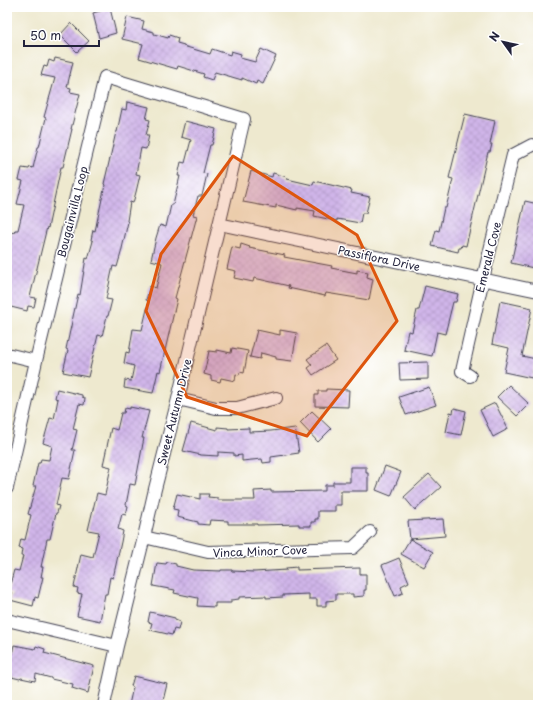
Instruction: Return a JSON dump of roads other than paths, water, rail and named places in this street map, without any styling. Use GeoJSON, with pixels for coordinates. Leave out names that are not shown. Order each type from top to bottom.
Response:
{"type":"FeatureCollection","features":[{"type":"Feature","properties":{"kind":"street","name":"Bougainvilla Loop"},"geometry":{"type":"LineString","coordinates":[[7,488],[36,361],[105,77],[244,119]]}},
{"type":"Feature","properties":{"kind":"street","name":"Sweet Autumn Drive"},"geometry":{"type":"LineString","coordinates":[[104,705],[144,538],[154,489],[178,399],[244,119]]}},
{"type":"Feature","properties":{"kind":"street","name":"Emerald Cove"},"geometry":{"type":"LineString","coordinates":[[470,376],[462,371],[513,155],[532,145]]}},
{"type":"Feature","properties":{"kind":"street","name":"Passiflora Drive"},"geometry":{"type":"LineString","coordinates":[[219,224],[538,291]]}},
{"type":"Feature","properties":{"kind":"street"},"geometry":{"type":"LineString","coordinates":[[7,354],[36,361]]}},
{"type":"Feature","properties":{"kind":"street"},"geometry":{"type":"LineString","coordinates":[[178,399],[216,408],[237,408],[276,398]]}},
{"type":"Feature","properties":{"kind":"street","name":"Vinca Minor Cove"},"geometry":{"type":"LineString","coordinates":[[144,538],[208,552],[353,548],[370,532]]}},
{"type":"Feature","properties":{"kind":"street"},"geometry":{"type":"LineString","coordinates":[[7,620],[117,646]]}}]}
